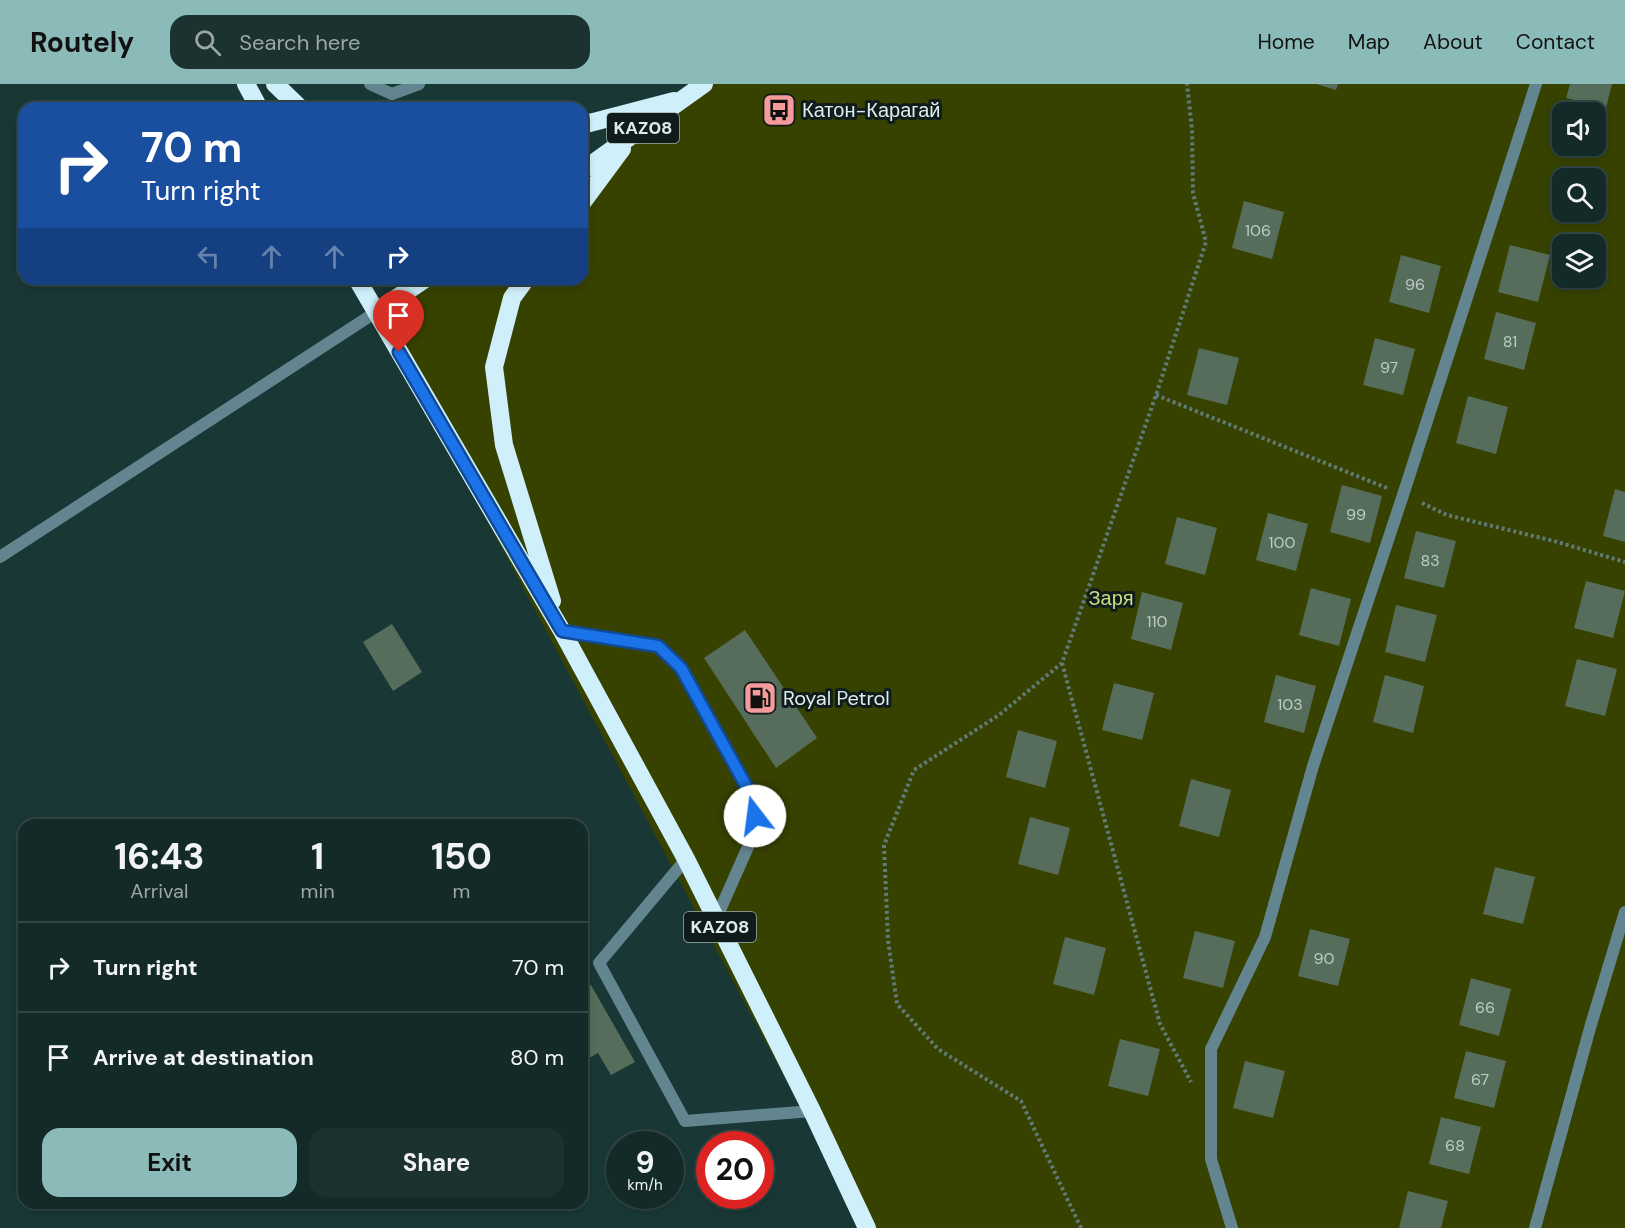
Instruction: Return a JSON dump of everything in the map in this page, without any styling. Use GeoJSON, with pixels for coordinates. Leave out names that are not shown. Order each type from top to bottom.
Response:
{"type":"FeatureCollection","features":[{"type":"Feature","properties":{"kind":"highway"},"geometry":{"type":"LineString","coordinates":[[246,84],[256,102]]}},
{"type":"Feature","properties":{"kind":"highway"},"geometry":{"type":"LineString","coordinates":[[275,84],[294,102]]}},
{"type":"Feature","properties":{"kind":"highway","name":"KAZ08"},"geometry":{"type":"LineString","coordinates":[[588,167],[704,84]]}},
{"type":"Feature","properties":{"kind":"highway"},"geometry":{"type":"LineString","coordinates":[[588,122],[684,98]]}},
{"type":"Feature","properties":{"kind":"highway"},"geometry":{"type":"LineString","coordinates":[[588,195],[632,136]]}},
{"type":"Feature","properties":{"kind":"highway"},"geometry":{"type":"LineString","coordinates":[[360,285],[376,312],[416,285]]}},
{"type":"Feature","properties":{"kind":"highway"},"geometry":{"type":"LineString","coordinates":[[522,285],[512,298],[494,367],[504,445],[562,631]]}},
{"type":"Feature","properties":{"kind":"highway","name":"KAZ08"},"geometry":{"type":"LineString","coordinates":[[376,312],[562,631],[686,859],[813,1111],[867,1228]]}},
{"type":"Feature","properties":{"kind":"street"},"geometry":{"type":"LineString","coordinates":[[370,84],[392,94],[419,84]]}},
{"type":"Feature","properties":{"kind":"street"},"geometry":{"type":"LineString","coordinates":[[1232,1228],[1211,1159],[1211,1049],[1265,937],[1313,766],[1536,84]]}},
{"type":"Feature","properties":{"kind":"street"},"geometry":{"type":"LineString","coordinates":[[0,557],[376,312]]}},
{"type":"Feature","properties":{"kind":"street"},"geometry":{"type":"LineString","coordinates":[[562,631],[658,646],[681,668],[755,802],[755,831],[716,919]]}},
{"type":"Feature","properties":{"kind":"street"},"geometry":{"type":"LineString","coordinates":[[686,859],[599,963],[685,1121],[813,1111]]}},
{"type":"Feature","properties":{"kind":"street"},"geometry":{"type":"LineString","coordinates":[[1535,1228],[1590,1028],[1625,912]]}},
{"type":"Feature","properties":{"kind":"path"},"geometry":{"type":"LineString","coordinates":[[1081,1228],[1021,1101],[938,1048],[897,1004],[888,940],[884,845],[914,770],[999,715],[1062,663],[1156,394],[1206,242],[1192,193],[1192,129],[1187,84]]}},
{"type":"Feature","properties":{"kind":"path"},"geometry":{"type":"LineString","coordinates":[[1062,663],[1160,1024],[1191,1083]]}},
{"type":"Feature","properties":{"kind":"green space","name":"Заря"},"geometry":{"type":"Polygon","coordinates":[[[701,84],[1625,84],[1625,1228],[865,1228],[376,312],[414,285],[588,285],[588,166],[701,84]]]}},
{"type":"Feature","properties":{"kind":"building"},"geometry":{"type":"Polygon","coordinates":[[[1316,84],[1338,84],[1336,90],[1316,84]]]}},
{"type":"Feature","properties":{"kind":"building"},"geometry":{"type":"Polygon","coordinates":[[[1570,84],[1612,84],[1606,108],[1606,102],[1582,102],[1566,98],[1570,84]]]}},
{"type":"Feature","properties":{"kind":"building"},"geometry":{"type":"Polygon","coordinates":[[[1244,201],[1284,212],[1272,259],[1232,248],[1244,201]]]}},
{"type":"Feature","properties":{"kind":"building"},"geometry":{"type":"Polygon","coordinates":[[[1510,245],[1550,255],[1538,302],[1498,292],[1510,245]]]}},
{"type":"Feature","properties":{"kind":"building"},"geometry":{"type":"Polygon","coordinates":[[[1401,255],[1441,266],[1429,313],[1389,302],[1401,255]]]}},
{"type":"Feature","properties":{"kind":"building"},"geometry":{"type":"Polygon","coordinates":[[[1496,312],[1536,323],[1524,370],[1484,359],[1496,312]]]}},
{"type":"Feature","properties":{"kind":"building"},"geometry":{"type":"Polygon","coordinates":[[[1375,338],[1415,349],[1403,395],[1363,385],[1375,338]]]}},
{"type":"Feature","properties":{"kind":"building"},"geometry":{"type":"Polygon","coordinates":[[[1199,348],[1239,358],[1227,405],[1187,395],[1199,348]]]}},
{"type":"Feature","properties":{"kind":"building"},"geometry":{"type":"Polygon","coordinates":[[[1468,396],[1508,407],[1496,454],[1456,443],[1468,396]]]}},
{"type":"Feature","properties":{"kind":"building"},"geometry":{"type":"Polygon","coordinates":[[[1342,485],[1382,496],[1370,543],[1330,532],[1342,485]]]}},
{"type":"Feature","properties":{"kind":"building"},"geometry":{"type":"Polygon","coordinates":[[[1615,489],[1625,492],[1625,542],[1603,536],[1615,489]]]}},
{"type":"Feature","properties":{"kind":"building"},"geometry":{"type":"Polygon","coordinates":[[[1268,513],[1308,524],[1296,571],[1256,560],[1268,513]]]}},
{"type":"Feature","properties":{"kind":"building"},"geometry":{"type":"Polygon","coordinates":[[[1177,517],[1217,528],[1205,575],[1165,564],[1177,517]]]}},
{"type":"Feature","properties":{"kind":"building"},"geometry":{"type":"Polygon","coordinates":[[[1416,531],[1456,541],[1444,588],[1404,578],[1416,531]]]}},
{"type":"Feature","properties":{"kind":"building"},"geometry":{"type":"Polygon","coordinates":[[[1586,581],[1625,591],[1613,638],[1574,628],[1586,581]]]}},
{"type":"Feature","properties":{"kind":"building"},"geometry":{"type":"Polygon","coordinates":[[[1311,588],[1351,599],[1339,646],[1299,635],[1311,588]]]}},
{"type":"Feature","properties":{"kind":"building"},"geometry":{"type":"Polygon","coordinates":[[[1142,592],[1183,603],[1171,650],[1131,639],[1142,592]]]}},
{"type":"Feature","properties":{"kind":"building"},"geometry":{"type":"Polygon","coordinates":[[[1396,605],[1437,615],[1425,662],[1385,652],[1396,605]]]}},
{"type":"Feature","properties":{"kind":"building"},"geometry":{"type":"Polygon","coordinates":[[[392,624],[422,672],[393,691],[363,642],[392,624]]]}},
{"type":"Feature","properties":{"kind":"building","name":"Royal Petrol"},"geometry":{"type":"Polygon","coordinates":[[[745,630],[817,738],[776,768],[704,658],[745,630]]]}},
{"type":"Feature","properties":{"kind":"building"},"geometry":{"type":"Polygon","coordinates":[[[1577,659],[1617,669],[1605,716],[1565,706],[1577,659]]]}},
{"type":"Feature","properties":{"kind":"building"},"geometry":{"type":"Polygon","coordinates":[[[1276,675],[1316,686],[1304,733],[1264,722],[1276,675]]]}},
{"type":"Feature","properties":{"kind":"building"},"geometry":{"type":"Polygon","coordinates":[[[1385,675],[1424,686],[1413,733],[1373,722],[1385,675]]]}},
{"type":"Feature","properties":{"kind":"building"},"geometry":{"type":"Polygon","coordinates":[[[1114,683],[1154,693],[1142,740],[1102,730],[1114,683]]]}},
{"type":"Feature","properties":{"kind":"building"},"geometry":{"type":"Polygon","coordinates":[[[1018,730],[1057,741],[1045,788],[1006,777],[1018,730]]]}},
{"type":"Feature","properties":{"kind":"building"},"geometry":{"type":"Polygon","coordinates":[[[1191,779],[1231,790],[1219,837],[1179,826],[1191,779]]]}},
{"type":"Feature","properties":{"kind":"building"},"geometry":{"type":"Polygon","coordinates":[[[1030,817],[1070,828],[1058,875],[1018,864],[1030,817]]]}},
{"type":"Feature","properties":{"kind":"building"},"geometry":{"type":"Polygon","coordinates":[[[1495,867],[1535,877],[1523,924],[1483,914],[1495,867]]]}},
{"type":"Feature","properties":{"kind":"building"},"geometry":{"type":"Polygon","coordinates":[[[1310,929],[1350,939],[1338,986],[1298,976],[1310,929]]]}},
{"type":"Feature","properties":{"kind":"building"},"geometry":{"type":"Polygon","coordinates":[[[1195,931],[1235,941],[1223,988],[1183,978],[1195,931]]]}},
{"type":"Feature","properties":{"kind":"building"},"geometry":{"type":"Polygon","coordinates":[[[1065,937],[1106,948],[1094,995],[1053,984],[1065,937]]]}},
{"type":"Feature","properties":{"kind":"building"},"geometry":{"type":"Polygon","coordinates":[[[1471,978],[1511,989],[1499,1036],[1459,1025],[1471,978]]]}},
{"type":"Feature","properties":{"kind":"building"},"geometry":{"type":"Polygon","coordinates":[[[591,985],[635,1062],[611,1075],[598,1053],[588,1059],[588,987],[591,985]]]}},
{"type":"Feature","properties":{"kind":"building"},"geometry":{"type":"Polygon","coordinates":[[[1120,1039],[1160,1049],[1148,1096],[1108,1086],[1120,1039]]]}},
{"type":"Feature","properties":{"kind":"building"},"geometry":{"type":"Polygon","coordinates":[[[1466,1051],[1506,1061],[1494,1108],[1454,1098],[1466,1051]]]}},
{"type":"Feature","properties":{"kind":"building"},"geometry":{"type":"Polygon","coordinates":[[[1245,1061],[1285,1071],[1273,1118],[1233,1108],[1245,1061]]]}},
{"type":"Feature","properties":{"kind":"building"},"geometry":{"type":"Polygon","coordinates":[[[1441,1117],[1481,1127],[1469,1174],[1429,1164],[1441,1117]]]}},
{"type":"Feature","properties":{"kind":"building"},"geometry":{"type":"Polygon","coordinates":[[[1408,1191],[1448,1201],[1441,1228],[1399,1228],[1408,1191]]]}},
{"type":"Feature","properties":{"kind":"place","name":"Катон-Карагай"},"geometry":{"type":"Point","coordinates":[779,110]}},
{"type":"Feature","properties":{"kind":"place","name":"Royal Petrol"},"geometry":{"type":"Point","coordinates":[760,698]}},
{"type":"Feature","properties":{"kind":"route"},"geometry":{"type":"LineString","coordinates":[[399,352],[562,631],[658,646],[681,668],[755,802],[755,816]]}}]}
